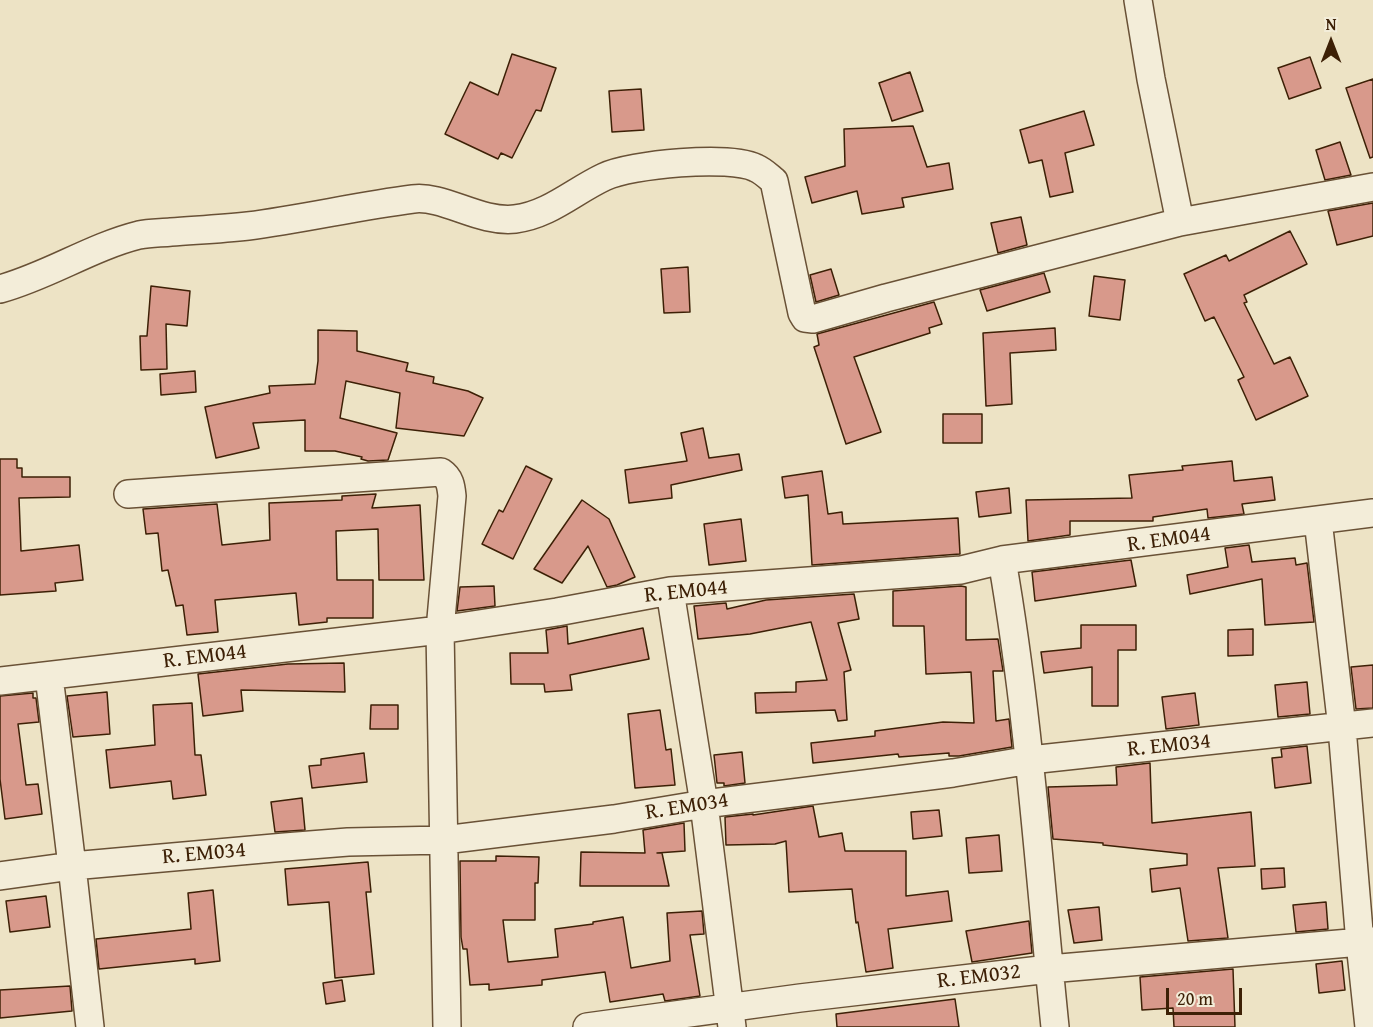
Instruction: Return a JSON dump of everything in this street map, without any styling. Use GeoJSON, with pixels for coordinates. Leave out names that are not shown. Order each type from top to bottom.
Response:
{"type":"FeatureCollection","features":[{"type":"Feature","properties":{"kind":"street"},"geometry":{"type":"LineString","coordinates":[[1138,0],[1151,79],[1180,222]]}},
{"type":"Feature","properties":{"kind":"street"},"geometry":{"type":"LineString","coordinates":[[0,289],[26,282],[87,254],[140,235],[247,226],[416,198],[490,218],[514,219],[541,213],[606,176],[627,169],[706,161],[733,162],[756,168],[774,182],[802,313],[806,318],[813,319],[1180,222],[1373,187]]}},
{"type":"Feature","properties":{"kind":"street"},"geometry":{"type":"LineString","coordinates":[[128,494],[441,472],[447,476],[451,484],[452,496],[440,630],[447,1027]]}},
{"type":"Feature","properties":{"kind":"street","name":"R. EM044"},"geometry":{"type":"LineString","coordinates":[[0,681],[440,630],[557,612],[670,591],[961,570],[1002,560],[1373,513]]}},
{"type":"Feature","properties":{"kind":"street"},"geometry":{"type":"LineString","coordinates":[[1318,520],[1366,942],[1369,1027]]}},
{"type":"Feature","properties":{"kind":"street"},"geometry":{"type":"LineString","coordinates":[[1002,560],[1010,605],[1029,760],[1055,1027]]}},
{"type":"Feature","properties":{"kind":"street"},"geometry":{"type":"LineString","coordinates":[[670,591],[704,804],[731,1017]]}},
{"type":"Feature","properties":{"kind":"street"},"geometry":{"type":"LineString","coordinates":[[49,676],[90,1027]]}},
{"type":"Feature","properties":{"kind":"street","name":"R. EM034"},"geometry":{"type":"LineString","coordinates":[[0,876],[72,866],[348,843],[444,840],[953,773],[1029,760],[1373,723]]}},
{"type":"Feature","properties":{"kind":"street","name":"R. EM032"},"geometry":{"type":"LineString","coordinates":[[587,1027],[731,1017],[1049,969],[1366,942]]}},
{"type":"Feature","properties":{"kind":"building"},"geometry":{"type":"Polygon","coordinates":[[[512,54],[556,68],[541,111],[536,110],[512,158],[501,153],[498,159],[445,134],[470,82],[498,95],[512,54]]]}},
{"type":"Feature","properties":{"kind":"building"},"geometry":{"type":"Polygon","coordinates":[[[1310,57],[1321,88],[1289,99],[1278,68],[1310,57]]]}},
{"type":"Feature","properties":{"kind":"building"},"geometry":{"type":"Polygon","coordinates":[[[910,72],[923,111],[892,121],[879,83],[910,72]]]}},
{"type":"Feature","properties":{"kind":"building"},"geometry":{"type":"Polygon","coordinates":[[[1373,79],[1373,157],[1370,158],[1346,88],[1373,79]]]}},
{"type":"Feature","properties":{"kind":"building"},"geometry":{"type":"Polygon","coordinates":[[[641,89],[644,130],[612,132],[609,91],[641,89]]]}},
{"type":"Feature","properties":{"kind":"building"},"geometry":{"type":"Polygon","coordinates":[[[1084,111],[1094,145],[1065,153],[1073,192],[1050,197],[1042,160],[1029,163],[1020,130],[1084,111]]]}},
{"type":"Feature","properties":{"kind":"building"},"geometry":{"type":"Polygon","coordinates":[[[913,126],[927,167],[949,163],[953,189],[902,198],[904,207],[862,214],[857,191],[812,203],[805,177],[845,166],[844,129],[913,126]]]}},
{"type":"Feature","properties":{"kind":"building"},"geometry":{"type":"Polygon","coordinates":[[[1340,142],[1351,175],[1325,180],[1316,150],[1340,142]]]}},
{"type":"Feature","properties":{"kind":"building"},"geometry":{"type":"Polygon","coordinates":[[[1373,203],[1373,236],[1337,245],[1328,211],[1373,203]]]}},
{"type":"Feature","properties":{"kind":"building"},"geometry":{"type":"Polygon","coordinates":[[[1021,217],[1027,245],[998,253],[991,223],[1021,217]]]}},
{"type":"Feature","properties":{"kind":"building"},"geometry":{"type":"Polygon","coordinates":[[[1290,231],[1307,264],[1244,295],[1247,302],[1244,303],[1274,364],[1290,357],[1308,396],[1256,420],[1238,380],[1244,377],[1214,317],[1205,321],[1184,274],[1226,255],[1229,261],[1290,231]]]}},
{"type":"Feature","properties":{"kind":"building"},"geometry":{"type":"Polygon","coordinates":[[[688,267],[690,312],[664,313],[661,269],[688,267]]]}},
{"type":"Feature","properties":{"kind":"building"},"geometry":{"type":"Polygon","coordinates":[[[831,269],[839,295],[816,302],[810,275],[831,269]]]}},
{"type":"Feature","properties":{"kind":"building"},"geometry":{"type":"Polygon","coordinates":[[[1044,273],[1050,292],[987,311],[980,290],[1044,273]]]}},
{"type":"Feature","properties":{"kind":"building"},"geometry":{"type":"Polygon","coordinates":[[[1094,276],[1125,280],[1120,320],[1089,316],[1094,276]]]}},
{"type":"Feature","properties":{"kind":"building"},"geometry":{"type":"Polygon","coordinates":[[[151,286],[190,291],[187,326],[166,324],[167,369],[141,370],[140,336],[147,336],[151,286]]]}},
{"type":"Feature","properties":{"kind":"building"},"geometry":{"type":"Polygon","coordinates":[[[934,302],[942,324],[929,328],[930,333],[854,357],[881,432],[846,444],[814,347],[819,345],[817,334],[934,302]]]}},
{"type":"Feature","properties":{"kind":"building"},"geometry":{"type":"Polygon","coordinates":[[[1055,328],[1056,350],[1010,353],[1012,404],[986,406],[983,333],[1055,328]]]}},
{"type":"Feature","properties":{"kind":"building"},"geometry":{"type":"Polygon","coordinates":[[[318,330],[357,331],[357,351],[408,363],[406,371],[434,377],[433,383],[468,391],[483,398],[464,436],[396,428],[400,393],[346,381],[340,418],[397,433],[388,460],[368,461],[361,459],[362,457],[335,451],[305,451],[305,420],[253,423],[259,448],[216,458],[205,407],[270,393],[269,386],[315,384],[318,330]]]}},
{"type":"Feature","properties":{"kind":"building"},"geometry":{"type":"Polygon","coordinates":[[[195,371],[196,392],[161,395],[160,374],[195,371]]]}},
{"type":"Feature","properties":{"kind":"building"},"geometry":{"type":"Polygon","coordinates":[[[943,414],[982,414],[982,443],[943,443],[943,414]]]}},
{"type":"Feature","properties":{"kind":"building"},"geometry":{"type":"Polygon","coordinates":[[[703,428],[709,458],[739,454],[742,470],[671,485],[672,498],[629,503],[625,470],[687,461],[681,433],[703,428]]]}},
{"type":"Feature","properties":{"kind":"building"},"geometry":{"type":"Polygon","coordinates":[[[0,459],[17,459],[17,468],[22,468],[22,477],[70,477],[70,497],[19,498],[21,551],[79,545],[83,580],[55,583],[56,591],[0,595],[0,459]]]}},
{"type":"Feature","properties":{"kind":"building"},"geometry":{"type":"Polygon","coordinates":[[[1232,461],[1234,481],[1272,477],[1275,500],[1242,504],[1244,514],[1208,518],[1207,509],[1153,517],[1153,521],[1070,521],[1070,535],[1028,541],[1026,500],[1132,498],[1129,475],[1183,470],[1182,466],[1232,461]]]}},
{"type":"Feature","properties":{"kind":"building"},"geometry":{"type":"Polygon","coordinates":[[[526,466],[552,479],[513,559],[482,544],[499,510],[503,512],[526,466]]]}},
{"type":"Feature","properties":{"kind":"building"},"geometry":{"type":"Polygon","coordinates":[[[822,471],[828,514],[842,512],[843,524],[958,518],[960,554],[812,565],[808,495],[785,498],[782,477],[822,471]]]}},
{"type":"Feature","properties":{"kind":"building"},"geometry":{"type":"Polygon","coordinates":[[[1009,488],[1011,513],[979,517],[976,492],[1009,488]]]}},
{"type":"Feature","properties":{"kind":"building"},"geometry":{"type":"Polygon","coordinates":[[[376,494],[372,508],[420,505],[424,580],[379,580],[378,529],[336,531],[337,580],[373,580],[373,618],[327,618],[327,622],[299,625],[296,593],[215,600],[218,632],[187,635],[183,605],[176,606],[168,570],[162,571],[158,533],[146,534],[143,509],[217,504],[222,545],[270,540],[269,503],[342,500],[342,496],[376,494]]]}},
{"type":"Feature","properties":{"kind":"building"},"geometry":{"type":"Polygon","coordinates":[[[582,500],[609,519],[635,577],[607,587],[588,546],[562,583],[534,569],[582,500]]]}},
{"type":"Feature","properties":{"kind":"building"},"geometry":{"type":"Polygon","coordinates":[[[741,519],[746,561],[709,565],[704,524],[741,519]]]}},
{"type":"Feature","properties":{"kind":"building"},"geometry":{"type":"Polygon","coordinates":[[[1249,545],[1252,562],[1295,558],[1296,565],[1307,563],[1314,622],[1265,625],[1262,579],[1190,594],[1187,575],[1228,567],[1225,548],[1249,545]]]}},
{"type":"Feature","properties":{"kind":"building"},"geometry":{"type":"Polygon","coordinates":[[[1131,560],[1136,586],[1035,601],[1032,572],[1131,560]]]}},
{"type":"Feature","properties":{"kind":"building"},"geometry":{"type":"Polygon","coordinates":[[[494,586],[495,606],[457,611],[460,587],[494,586]]]}},
{"type":"Feature","properties":{"kind":"building"},"geometry":{"type":"Polygon","coordinates":[[[966,587],[966,640],[998,639],[1003,671],[993,671],[996,721],[1009,719],[1012,747],[959,756],[949,756],[949,753],[899,757],[898,754],[813,763],[811,743],[875,736],[875,731],[943,722],[974,723],[971,672],[926,674],[924,626],[893,626],[893,591],[966,587]]]}},
{"type":"Feature","properties":{"kind":"building"},"geometry":{"type":"Polygon","coordinates":[[[854,594],[859,619],[838,623],[851,670],[844,672],[847,720],[838,721],[835,710],[756,713],[755,693],[796,692],[796,682],[827,680],[811,622],[750,634],[698,639],[694,606],[726,603],[727,609],[766,600],[854,594]]]}},
{"type":"Feature","properties":{"kind":"building"},"geometry":{"type":"Polygon","coordinates":[[[1081,625],[1136,625],[1136,650],[1118,650],[1118,706],[1092,706],[1092,667],[1044,673],[1041,652],[1081,648],[1081,625]]]}},
{"type":"Feature","properties":{"kind":"building"},"geometry":{"type":"Polygon","coordinates":[[[567,626],[568,644],[643,628],[649,659],[570,675],[572,690],[545,692],[544,684],[511,684],[510,653],[548,653],[546,630],[567,626]]]}},
{"type":"Feature","properties":{"kind":"building"},"geometry":{"type":"Polygon","coordinates":[[[1253,629],[1253,655],[1228,656],[1228,630],[1253,629]]]}},
{"type":"Feature","properties":{"kind":"building"},"geometry":{"type":"Polygon","coordinates":[[[344,663],[345,692],[241,690],[243,711],[203,716],[198,674],[288,664],[344,663]]]}},
{"type":"Feature","properties":{"kind":"building"},"geometry":{"type":"Polygon","coordinates":[[[1373,665],[1373,708],[1356,709],[1351,667],[1373,665]]]}},
{"type":"Feature","properties":{"kind":"building"},"geometry":{"type":"Polygon","coordinates":[[[1307,682],[1310,714],[1278,717],[1275,685],[1307,682]]]}},
{"type":"Feature","properties":{"kind":"building"},"geometry":{"type":"Polygon","coordinates":[[[107,692],[110,734],[73,737],[67,696],[107,692]]]}},
{"type":"Feature","properties":{"kind":"building"},"geometry":{"type":"Polygon","coordinates":[[[33,693],[33,698],[36,698],[39,722],[18,724],[26,785],[38,784],[42,814],[5,819],[0,779],[0,696],[33,693]]]}},
{"type":"Feature","properties":{"kind":"building"},"geometry":{"type":"Polygon","coordinates":[[[1195,693],[1199,725],[1166,729],[1162,697],[1195,693]]]}},
{"type":"Feature","properties":{"kind":"building"},"geometry":{"type":"Polygon","coordinates":[[[192,703],[195,755],[201,755],[206,795],[173,799],[171,781],[110,788],[106,750],[155,745],[153,705],[192,703]]]}},
{"type":"Feature","properties":{"kind":"building"},"geometry":{"type":"Polygon","coordinates":[[[371,705],[398,705],[398,729],[370,729],[371,705]]]}},
{"type":"Feature","properties":{"kind":"building"},"geometry":{"type":"Polygon","coordinates":[[[660,710],[666,750],[671,749],[675,785],[635,788],[628,714],[660,710]]]}},
{"type":"Feature","properties":{"kind":"building"},"geometry":{"type":"Polygon","coordinates":[[[1307,746],[1311,783],[1275,788],[1272,758],[1282,757],[1281,749],[1307,746]]]}},
{"type":"Feature","properties":{"kind":"building"},"geometry":{"type":"Polygon","coordinates":[[[742,752],[745,783],[724,786],[724,783],[717,783],[714,755],[742,752]]]}},
{"type":"Feature","properties":{"kind":"building"},"geometry":{"type":"Polygon","coordinates":[[[364,753],[367,782],[312,788],[309,766],[321,765],[321,759],[364,753]]]}},
{"type":"Feature","properties":{"kind":"building"},"geometry":{"type":"Polygon","coordinates":[[[1150,763],[1152,823],[1251,812],[1255,866],[1218,868],[1228,938],[1188,941],[1180,888],[1152,892],[1150,869],[1187,865],[1187,854],[1053,839],[1048,787],[1117,785],[1116,767],[1150,763]]]}},
{"type":"Feature","properties":{"kind":"building"},"geometry":{"type":"Polygon","coordinates":[[[302,798],[305,830],[275,832],[271,802],[302,798]]]}},
{"type":"Feature","properties":{"kind":"building"},"geometry":{"type":"Polygon","coordinates":[[[813,806],[819,837],[842,833],[845,851],[906,851],[906,896],[948,891],[952,921],[888,929],[893,968],[866,972],[852,889],[789,892],[786,841],[775,844],[726,845],[725,817],[813,806]]]}},
{"type":"Feature","properties":{"kind":"building"},"geometry":{"type":"Polygon","coordinates":[[[939,810],[942,836],[913,839],[911,812],[939,810]]]}},
{"type":"Feature","properties":{"kind":"building"},"geometry":{"type":"Polygon","coordinates":[[[684,823],[685,851],[657,853],[662,853],[669,886],[580,886],[581,852],[645,853],[643,830],[684,823]]]}},
{"type":"Feature","properties":{"kind":"building"},"geometry":{"type":"Polygon","coordinates":[[[999,835],[1002,871],[969,873],[966,838],[999,835]]]}},
{"type":"Feature","properties":{"kind":"building"},"geometry":{"type":"Polygon","coordinates":[[[496,856],[539,857],[538,883],[535,883],[535,920],[503,920],[508,962],[558,957],[555,929],[623,917],[631,968],[670,961],[667,913],[702,911],[704,934],[690,935],[700,996],[665,1001],[663,994],[610,1002],[605,972],[542,980],[542,985],[489,990],[489,984],[470,985],[467,949],[463,949],[461,937],[460,861],[496,861],[496,856]]]}},
{"type":"Feature","properties":{"kind":"building"},"geometry":{"type":"Polygon","coordinates":[[[368,862],[371,892],[366,892],[374,974],[335,978],[329,902],[288,905],[285,869],[368,862]]]}},
{"type":"Feature","properties":{"kind":"building"},"geometry":{"type":"Polygon","coordinates":[[[1284,868],[1285,887],[1262,889],[1261,869],[1284,868]]]}},
{"type":"Feature","properties":{"kind":"building"},"geometry":{"type":"Polygon","coordinates":[[[213,890],[220,961],[195,964],[195,959],[99,969],[96,939],[191,929],[188,893],[213,890]]]}},
{"type":"Feature","properties":{"kind":"building"},"geometry":{"type":"Polygon","coordinates":[[[46,896],[50,927],[10,932],[6,901],[46,896]]]}},
{"type":"Feature","properties":{"kind":"building"},"geometry":{"type":"Polygon","coordinates":[[[1326,902],[1328,929],[1296,932],[1293,905],[1326,902]]]}},
{"type":"Feature","properties":{"kind":"building"},"geometry":{"type":"Polygon","coordinates":[[[1099,907],[1102,940],[1074,943],[1068,910],[1099,907]]]}},
{"type":"Feature","properties":{"kind":"building"},"geometry":{"type":"Polygon","coordinates":[[[1029,921],[1032,953],[972,962],[966,931],[1029,921]]]}},
{"type":"Feature","properties":{"kind":"building"},"geometry":{"type":"Polygon","coordinates":[[[1342,961],[1345,990],[1319,993],[1316,964],[1342,961]]]}},
{"type":"Feature","properties":{"kind":"building"},"geometry":{"type":"Polygon","coordinates":[[[1233,969],[1235,1027],[1174,1027],[1173,1008],[1142,1010],[1140,977],[1233,969]]]}},
{"type":"Feature","properties":{"kind":"building"},"geometry":{"type":"Polygon","coordinates":[[[342,980],[345,1001],[326,1004],[323,983],[342,980]]]}},
{"type":"Feature","properties":{"kind":"building"},"geometry":{"type":"Polygon","coordinates":[[[70,986],[72,1011],[0,1018],[0,990],[70,986]]]}},
{"type":"Feature","properties":{"kind":"building"},"geometry":{"type":"Polygon","coordinates":[[[955,999],[959,1027],[837,1027],[836,1014],[955,999]]]}}]}
